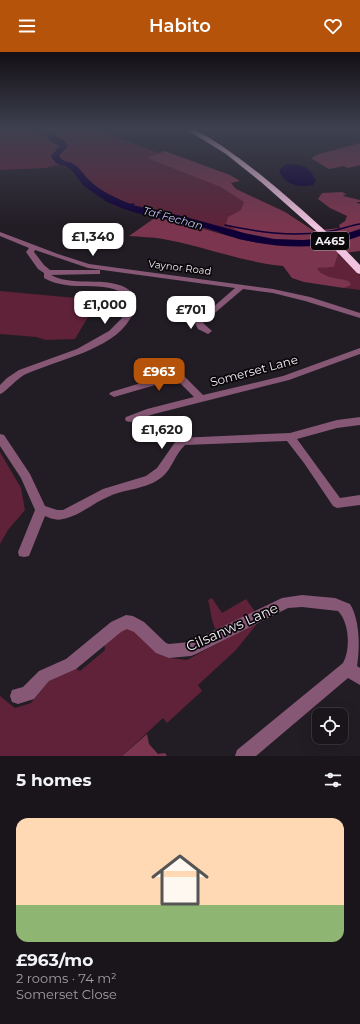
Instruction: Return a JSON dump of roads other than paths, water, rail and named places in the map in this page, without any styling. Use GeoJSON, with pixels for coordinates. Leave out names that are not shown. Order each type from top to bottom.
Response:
{"type":"FeatureCollection","features":[{"type":"Feature","properties":{"kind":"highway","name":"A465"},"geometry":{"type":"LineString","coordinates":[[242,162],[309,216]]}},
{"type":"Feature","properties":{"kind":"highway","name":"A465"},"geometry":{"type":"LineString","coordinates":[[250,162],[309,216],[358,265]]}},
{"type":"Feature","properties":{"kind":"street","name":"Vaynor Road"},"geometry":{"type":"LineString","coordinates":[[0,234],[73,262],[108,269],[273,291],[307,299],[360,316]]}},
{"type":"Feature","properties":{"kind":"street"},"geometry":{"type":"LineString","coordinates":[[34,248],[30,252],[48,272],[101,272],[108,269]]}},
{"type":"Feature","properties":{"kind":"street"},"geometry":{"type":"LineString","coordinates":[[0,391],[7,382],[19,373],[51,362],[108,336],[122,324],[127,317],[131,295],[127,290],[113,286],[64,283],[52,280],[47,276],[48,272]]}},
{"type":"Feature","properties":{"kind":"street"},"geometry":{"type":"LineString","coordinates":[[208,331],[200,327],[199,323],[201,320],[242,286]]}},
{"type":"Feature","properties":{"kind":"street","name":"Somerset Lane"},"geometry":{"type":"LineString","coordinates":[[130,419],[151,411],[286,378],[360,351]]}},
{"type":"Feature","properties":{"kind":"street"},"geometry":{"type":"LineString","coordinates":[[114,394],[178,376],[201,399]]}},
{"type":"Feature","properties":{"kind":"street"},"geometry":{"type":"LineString","coordinates":[[41,510],[60,515],[74,510],[101,494],[144,483],[160,472],[182,441],[290,437],[337,424],[360,421]]}},
{"type":"Feature","properties":{"kind":"street"},"geometry":{"type":"LineString","coordinates":[[290,437],[308,460],[337,503],[360,500]]}},
{"type":"Feature","properties":{"kind":"street"},"geometry":{"type":"LineString","coordinates":[[0,438],[26,477],[41,510],[24,552]]}},
{"type":"Feature","properties":{"kind":"street","name":"Cilsanws Lane"},"geometry":{"type":"LineString","coordinates":[[18,696],[28,694],[44,676],[71,664],[116,627],[126,622],[134,623],[161,648],[169,651],[191,649],[287,602],[294,601],[336,604],[341,606],[346,610],[353,625],[354,673],[243,756]]}},
{"type":"Feature","properties":{"kind":"water"},"geometry":{"type":"Polygon","coordinates":[[[292,164],[305,167],[310,170],[316,181],[313,185],[297,186],[284,179],[279,170],[285,165],[292,164]]]}},
{"type":"Feature","properties":{"kind":"water"},"geometry":{"type":"Polygon","coordinates":[[[116,198],[128,204],[274,239],[302,240],[333,238],[360,229],[360,236],[346,241],[315,246],[284,246],[254,242],[204,228],[136,213],[104,200],[116,198]]]}},
{"type":"Feature","properties":{"kind":"waterway","name":"Taf Fechan"},"geometry":{"type":"LineString","coordinates":[[60,162],[64,165],[72,166],[85,181],[103,195],[128,206]]}},
{"type":"Feature","properties":{"kind":"waterway","name":"Taf Fechan"},"geometry":{"type":"LineString","coordinates":[[128,205],[134,204]]}},
{"type":"Feature","properties":{"kind":"waterway"},"geometry":{"type":"LineString","coordinates":[[225,225],[262,232],[299,234],[328,231],[360,224]]}}]}
